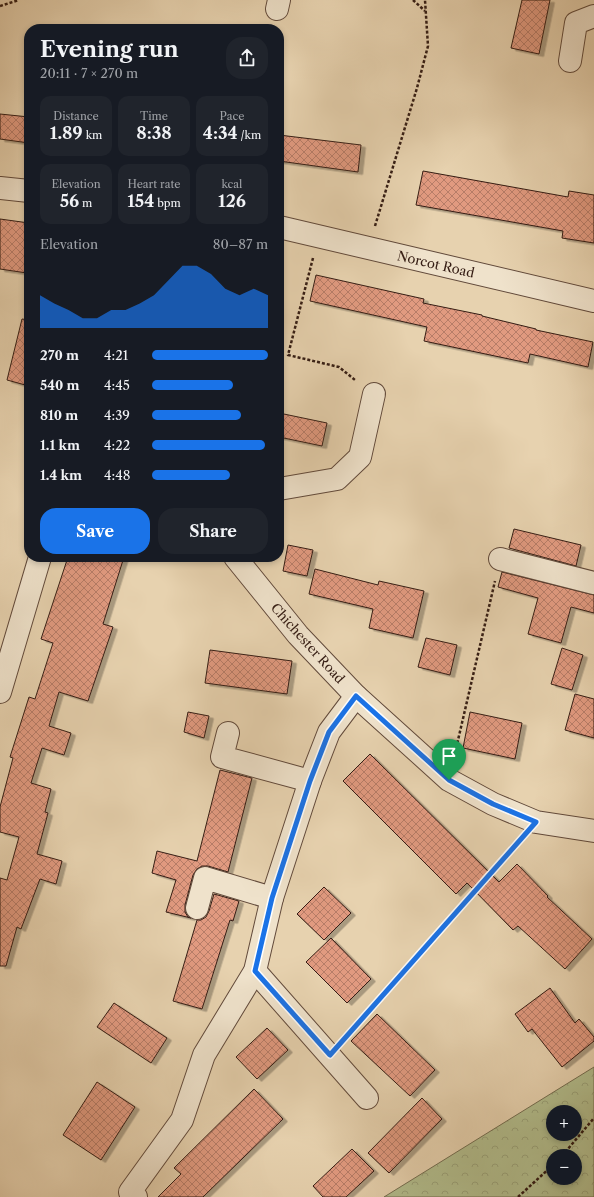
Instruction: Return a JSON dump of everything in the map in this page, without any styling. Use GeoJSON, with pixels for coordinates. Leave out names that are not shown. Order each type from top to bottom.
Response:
{"type":"FeatureCollection","features":[{"type":"Feature","properties":{"kind":"street"},"geometry":{"type":"LineString","coordinates":[[570,61],[576,24],[594,16]]}},
{"type":"Feature","properties":{"kind":"street"},"geometry":{"type":"LineString","coordinates":[[0,188],[24,190]]}},
{"type":"Feature","properties":{"kind":"street","name":"Norcot Road"},"geometry":{"type":"LineString","coordinates":[[284,228],[594,301]]}},
{"type":"Feature","properties":{"kind":"street"},"geometry":{"type":"LineString","coordinates":[[284,488],[337,479],[360,457],[374,394]]}},
{"type":"Feature","properties":{"kind":"street"},"geometry":{"type":"LineString","coordinates":[[500,559],[594,583]]}},
{"type":"Feature","properties":{"kind":"street"},"geometry":{"type":"LineString","coordinates":[[0,692],[4,661],[38,562]]}},
{"type":"Feature","properties":{"kind":"street","name":"Chichester Road"},"geometry":{"type":"LineString","coordinates":[[239,562],[298,635],[356,696],[449,780],[493,804],[536,822],[594,831]]}},
{"type":"Feature","properties":{"kind":"street"},"geometry":{"type":"LineString","coordinates":[[133,1194],[182,1120],[204,1055],[255,971],[272,898],[310,781],[329,732],[356,696]]}},
{"type":"Feature","properties":{"kind":"street"},"geometry":{"type":"LineString","coordinates":[[228,733],[222,757],[310,781]]}},
{"type":"Feature","properties":{"kind":"street"},"geometry":{"type":"LineString","coordinates":[[197,908],[205,878],[272,898]]}},
{"type":"Feature","properties":{"kind":"street"},"geometry":{"type":"LineString","coordinates":[[255,971],[367,1098]]}},
{"type":"Feature","properties":{"kind":"path"},"geometry":{"type":"LineString","coordinates":[[0,6],[19,0]]}},
{"type":"Feature","properties":{"kind":"path"},"geometry":{"type":"LineString","coordinates":[[413,0],[426,11]]}},
{"type":"Feature","properties":{"kind":"path"},"geometry":{"type":"LineString","coordinates":[[368,248],[417,88],[428,46],[425,0]]}},
{"type":"Feature","properties":{"kind":"path"},"geometry":{"type":"LineString","coordinates":[[318,236],[288,356],[339,367],[374,394]]}},
{"type":"Feature","properties":{"kind":"path"},"geometry":{"type":"LineString","coordinates":[[449,780],[500,559]]}},
{"type":"Feature","properties":{"kind":"path"},"geometry":{"type":"LineString","coordinates":[[330,1055],[536,822]]}},
{"type":"Feature","properties":{"kind":"path"},"geometry":{"type":"LineString","coordinates":[[568,1149],[594,1118]]}},
{"type":"Feature","properties":{"kind":"path"},"geometry":{"type":"LineString","coordinates":[[518,1197],[546,1171]]}},
{"type":"Feature","properties":{"kind":"green space"},"geometry":{"type":"Polygon","coordinates":[[[594,1067],[594,1197],[384,1197],[594,1067]]]}},
{"type":"Feature","properties":{"kind":"building"},"geometry":{"type":"Polygon","coordinates":[[[522,0],[550,0],[539,54],[511,48],[522,0]]]}},
{"type":"Feature","properties":{"kind":"building"},"geometry":{"type":"Polygon","coordinates":[[[0,114],[24,116],[24,142],[0,139],[0,114]]]}},
{"type":"Feature","properties":{"kind":"building"},"geometry":{"type":"Polygon","coordinates":[[[284,136],[361,145],[358,172],[284,162],[284,136]]]}},
{"type":"Feature","properties":{"kind":"building"},"geometry":{"type":"Polygon","coordinates":[[[423,171],[568,197],[569,191],[594,195],[594,243],[562,238],[563,231],[416,205],[423,171]]]}},
{"type":"Feature","properties":{"kind":"building"},"geometry":{"type":"Polygon","coordinates":[[[0,219],[24,222],[24,273],[0,269],[0,219]]]}},
{"type":"Feature","properties":{"kind":"building"},"geometry":{"type":"Polygon","coordinates":[[[316,275],[424,299],[423,303],[482,315],[536,330],[593,342],[588,367],[530,354],[528,363],[424,341],[427,327],[310,301],[316,275]]]}},
{"type":"Feature","properties":{"kind":"building"},"geometry":{"type":"Polygon","coordinates":[[[22,319],[24,319],[24,385],[7,380],[22,319]]]}},
{"type":"Feature","properties":{"kind":"building"},"geometry":{"type":"Polygon","coordinates":[[[284,414],[327,423],[322,446],[284,438],[284,414]]]}},
{"type":"Feature","properties":{"kind":"building"},"geometry":{"type":"Polygon","coordinates":[[[514,529],[581,545],[576,566],[509,548],[514,529]]]}},
{"type":"Feature","properties":{"kind":"building"},"geometry":{"type":"Polygon","coordinates":[[[288,545],[313,550],[307,576],[283,571],[288,545]]]}},
{"type":"Feature","properties":{"kind":"building"},"geometry":{"type":"Polygon","coordinates":[[[66,562],[122,562],[103,624],[113,627],[88,701],[59,692],[49,726],[71,733],[64,755],[42,748],[31,783],[51,789],[45,812],[48,813],[37,854],[62,861],[56,884],[40,879],[21,929],[17,927],[6,966],[0,966],[0,878],[7,880],[19,837],[0,832],[0,807],[13,758],[10,757],[29,697],[35,699],[53,643],[41,639],[66,562]]]}},
{"type":"Feature","properties":{"kind":"building"},"geometry":{"type":"Polygon","coordinates":[[[315,569],[378,585],[379,581],[424,591],[413,638],[369,628],[373,609],[309,594],[315,569]]]}},
{"type":"Feature","properties":{"kind":"building"},"geometry":{"type":"Polygon","coordinates":[[[502,572],[594,595],[594,613],[571,607],[561,643],[528,634],[538,598],[498,587],[502,572]]]}},
{"type":"Feature","properties":{"kind":"building"},"geometry":{"type":"Polygon","coordinates":[[[426,638],[457,645],[450,675],[418,667],[426,638]]]}},
{"type":"Feature","properties":{"kind":"building"},"geometry":{"type":"Polygon","coordinates":[[[562,648],[583,655],[572,690],[551,684],[562,648]]]}},
{"type":"Feature","properties":{"kind":"building"},"geometry":{"type":"Polygon","coordinates":[[[210,650],[292,661],[287,694],[205,683],[210,650]]]}},
{"type":"Feature","properties":{"kind":"building"},"geometry":{"type":"Polygon","coordinates":[[[575,694],[594,699],[594,738],[565,730],[575,694]]]}},
{"type":"Feature","properties":{"kind":"building"},"geometry":{"type":"Polygon","coordinates":[[[188,712],[209,716],[204,738],[184,732],[188,712]]]}},
{"type":"Feature","properties":{"kind":"building"},"geometry":{"type":"Polygon","coordinates":[[[470,712],[522,723],[515,759],[463,748],[470,712]]]}},
{"type":"Feature","properties":{"kind":"building"},"geometry":{"type":"Polygon","coordinates":[[[370,754],[499,882],[517,864],[548,896],[547,897],[592,939],[565,969],[518,926],[513,930],[467,883],[456,894],[343,781],[370,754]]]}},
{"type":"Feature","properties":{"kind":"building"},"geometry":{"type":"Polygon","coordinates":[[[220,770],[252,778],[228,872],[208,866],[202,866],[197,869],[193,875],[185,905],[185,912],[188,917],[191,918],[166,912],[176,880],[152,873],[157,851],[197,861],[220,770]]]}},
{"type":"Feature","properties":{"kind":"building"},"geometry":{"type":"Polygon","coordinates":[[[324,887],[351,913],[324,940],[297,914],[324,887]]]}},
{"type":"Feature","properties":{"kind":"building"},"geometry":{"type":"Polygon","coordinates":[[[214,894],[239,901],[233,921],[230,920],[202,1009],[173,1001],[197,920],[201,920],[206,917],[214,894]]]}},
{"type":"Feature","properties":{"kind":"building"},"geometry":{"type":"Polygon","coordinates":[[[331,938],[371,979],[347,1003],[306,962],[331,938]]]}},
{"type":"Feature","properties":{"kind":"building"},"geometry":{"type":"Polygon","coordinates":[[[550,988],[575,1023],[579,1019],[594,1037],[594,1041],[562,1067],[532,1029],[528,1032],[515,1014],[550,988]]]}},
{"type":"Feature","properties":{"kind":"building"},"geometry":{"type":"Polygon","coordinates":[[[114,1003],[167,1038],[151,1063],[97,1027],[114,1003]]]}},
{"type":"Feature","properties":{"kind":"building"},"geometry":{"type":"Polygon","coordinates":[[[377,1014],[435,1070],[410,1096],[351,1041],[377,1014]]]}},
{"type":"Feature","properties":{"kind":"building"},"geometry":{"type":"Polygon","coordinates":[[[267,1028],[288,1050],[257,1079],[236,1057],[267,1028]]]}},
{"type":"Feature","properties":{"kind":"building"},"geometry":{"type":"Polygon","coordinates":[[[97,1082],[135,1107],[101,1160],[63,1135],[97,1082]]]}},
{"type":"Feature","properties":{"kind":"building"},"geometry":{"type":"Polygon","coordinates":[[[254,1089],[283,1119],[203,1197],[158,1197],[181,1174],[174,1168],[254,1089]]]}},
{"type":"Feature","properties":{"kind":"building"},"geometry":{"type":"Polygon","coordinates":[[[422,1098],[442,1119],[389,1173],[368,1153],[422,1098]]]}},
{"type":"Feature","properties":{"kind":"building"},"geometry":{"type":"Polygon","coordinates":[[[352,1149],[374,1171],[346,1197],[323,1197],[313,1186],[352,1149]]]}},
{"type":"Feature","properties":{"kind":"route"},"geometry":{"type":"LineString","coordinates":[[356,696],[449,780],[493,804],[536,822],[330,1055],[255,971],[272,898],[310,781],[329,732],[356,696]]}}]}
